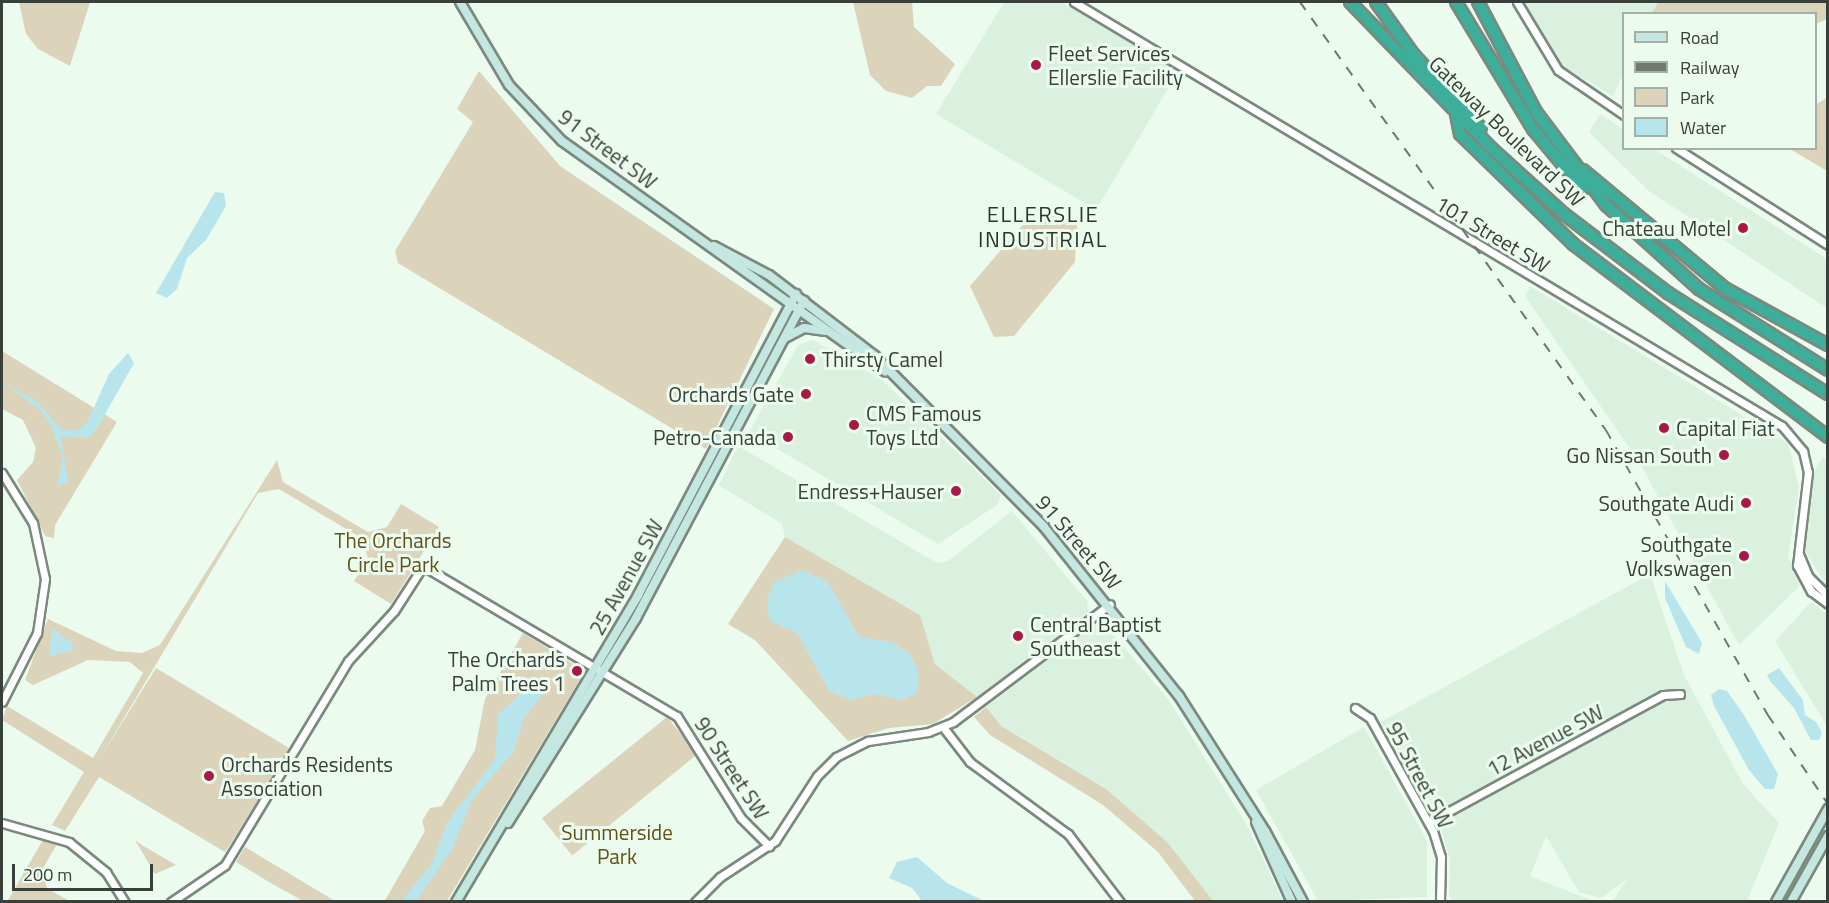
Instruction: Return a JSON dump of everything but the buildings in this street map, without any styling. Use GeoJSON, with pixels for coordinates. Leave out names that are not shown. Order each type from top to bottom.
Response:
{"type":"FeatureCollection","features":[{"type":"Feature","properties":{"kind":"highway","name":"Gateway Boulevard SW"},"geometry":{"type":"LineString","coordinates":[[1350,2],[1456,113],[1540,194],[1641,273],[1827,394]]}},
{"type":"Feature","properties":{"kind":"highway"},"geometry":{"type":"LineString","coordinates":[[1376,2],[1475,123],[1641,273]]}},
{"type":"Feature","properties":{"kind":"highway"},"geometry":{"type":"LineString","coordinates":[[1456,2],[1519,107],[1564,168],[1632,239],[1699,289],[1827,370]]}},
{"type":"Feature","properties":{"kind":"highway"},"geometry":{"type":"LineString","coordinates":[[1478,2],[1522,89],[1566,156],[1623,222],[1699,289]]}},
{"type":"Feature","properties":{"kind":"highway"},"geometry":{"type":"LineString","coordinates":[[1456,113],[1460,134],[1573,244],[1827,437]]}},
{"type":"Feature","properties":{"kind":"highway"},"geometry":{"type":"LineString","coordinates":[[1566,156],[1726,290],[1827,345]]}},
{"type":"Feature","properties":{"kind":"main road","name":"91 Street SW"},"geometry":{"type":"LineString","coordinates":[[460,2],[498,70],[548,128],[590,163],[802,304],[886,371],[1007,487],[1110,604],[1179,696],[1303,902]]}},
{"type":"Feature","properties":{"kind":"main road","name":"25 Avenue SW"},"geometry":{"type":"LineString","coordinates":[[456,902],[596,668],[794,298]]}},
{"type":"Feature","properties":{"kind":"main road","name":"91 Street SW"},"geometry":{"type":"LineString","coordinates":[[802,304],[837,337],[886,371]]}},
{"type":"Feature","properties":{"kind":"main road","name":"25 Avenue SW"},"geometry":{"type":"LineString","coordinates":[[474,870],[542,776],[604,672],[802,304]]}},
{"type":"Feature","properties":{"kind":"main road"},"geometry":{"type":"LineString","coordinates":[[784,339],[813,327],[837,337]]}},
{"type":"Feature","properties":{"kind":"main road"},"geometry":{"type":"LineString","coordinates":[[1776,902],[1827,809]]}},
{"type":"Feature","properties":{"kind":"main road","name":"91 Street SW"},"geometry":{"type":"LineString","coordinates":[[1256,821],[1292,902]]}},
{"type":"Feature","properties":{"kind":"main road"},"geometry":{"type":"LineString","coordinates":[[1791,902],[1827,836]]}},
{"type":"Feature","properties":{"kind":"street","name":"101 Street SW"},"geometry":{"type":"LineString","coordinates":[[1074,2],[1782,426],[1803,451],[1808,472],[1796,547],[1802,577],[1827,604]]}},
{"type":"Feature","properties":{"kind":"street"},"geometry":{"type":"LineString","coordinates":[[1517,2],[1558,70],[1622,114]]}},
{"type":"Feature","properties":{"kind":"street"},"geometry":{"type":"LineString","coordinates":[[1679,150],[1827,245]]}},
{"type":"Feature","properties":{"kind":"street"},"geometry":{"type":"LineString","coordinates":[[2,473],[33,523],[45,579],[38,633],[2,702]]}},
{"type":"Feature","properties":{"kind":"street"},"geometry":{"type":"LineString","coordinates":[[1796,547],[1809,577],[1827,596]]}},
{"type":"Feature","properties":{"kind":"street","name":"90 Street SW"},"geometry":{"type":"LineString","coordinates":[[171,902],[225,865],[348,661],[394,611],[423,566],[604,672],[683,722],[741,818],[770,846]]}},
{"type":"Feature","properties":{"kind":"street"},"geometry":{"type":"LineString","coordinates":[[695,902],[720,877],[770,846],[817,776],[843,752],[879,738],[943,727],[1110,604]]}},
{"type":"Feature","properties":{"kind":"street","name":"12 Avenue SW"},"geometry":{"type":"LineString","coordinates":[[1428,822],[1663,695],[1680,694]]}},
{"type":"Feature","properties":{"kind":"street","name":"95 Street SW"},"geometry":{"type":"LineString","coordinates":[[1355,708],[1370,718],[1428,822],[1442,857],[1440,902]]}},
{"type":"Feature","properties":{"kind":"street"},"geometry":{"type":"LineString","coordinates":[[943,727],[967,759],[1068,834],[1120,902]]}},
{"type":"Feature","properties":{"kind":"street"},"geometry":{"type":"LineString","coordinates":[[2,823],[46,831],[76,846],[106,872],[125,902]]}},
{"type":"Feature","properties":{"kind":"shaded area"},"geometry":{"type":"Polygon","coordinates":[[[1004,2],[1061,2],[1178,72],[1096,210],[936,114],[1004,2]]]}},
{"type":"Feature","properties":{"kind":"shaded area"},"geometry":{"type":"Polygon","coordinates":[[[1524,2],[1658,2],[1653,12],[1622,12],[1622,76],[1613,96],[1564,67],[1543,43],[1524,2]]]}},
{"type":"Feature","properties":{"kind":"shaded area"},"geometry":{"type":"Polygon","coordinates":[[[1600,114],[1622,128],[1622,150],[1656,150],[1827,259],[1827,308],[1649,191],[1589,132],[1600,114]]]}},
{"type":"Feature","properties":{"kind":"shaded area"},"geometry":{"type":"Polygon","coordinates":[[[1530,286],[1788,443],[1799,487],[1788,556],[1800,586],[1739,645],[1639,462],[1525,296],[1530,286]]]}},
{"type":"Feature","properties":{"kind":"shaded area"},"geometry":{"type":"Polygon","coordinates":[[[813,340],[883,381],[1001,495],[997,505],[938,544],[749,432],[798,345],[813,340]]]}},
{"type":"Feature","properties":{"kind":"shaded area"},"geometry":{"type":"Polygon","coordinates":[[[738,446],[937,563],[948,561],[1012,511],[1087,601],[1088,612],[977,697],[935,664],[920,615],[785,537],[782,524],[719,485],[738,446]]]}},
{"type":"Feature","properties":{"kind":"shaded area"},"geometry":{"type":"Polygon","coordinates":[[[1823,457],[1828,460],[1827,586],[1805,551],[1814,472],[1823,457]]]}},
{"type":"Feature","properties":{"kind":"shaded area"},"geometry":{"type":"Polygon","coordinates":[[[1650,574],[1684,675],[1743,784],[1779,823],[1747,901],[1613,901],[1627,879],[1601,898],[1579,892],[1546,836],[1530,876],[1593,901],[1454,901],[1449,896],[1450,860],[1440,825],[1381,722],[1650,574]]]}},
{"type":"Feature","properties":{"kind":"shaded area"},"geometry":{"type":"Polygon","coordinates":[[[1811,602],[1827,614],[1827,726],[1775,641],[1811,602]]]}},
{"type":"Feature","properties":{"kind":"shaded area"},"geometry":{"type":"Polygon","coordinates":[[[1101,620],[1168,699],[1248,827],[1283,901],[1213,901],[1106,789],[1001,726],[986,707],[1101,620]]]}},
{"type":"Feature","properties":{"kind":"shaded area"},"geometry":{"type":"Polygon","coordinates":[[[1364,727],[1427,841],[1427,897],[1318,901],[1256,790],[1364,727]]]}},
{"type":"Feature","properties":{"kind":"green space"},"geometry":{"type":"Polygon","coordinates":[[[19,2],[90,2],[70,66],[38,49],[26,34],[19,2]]]}},
{"type":"Feature","properties":{"kind":"green space"},"geometry":{"type":"Polygon","coordinates":[[[853,2],[912,2],[914,27],[955,64],[941,86],[927,86],[912,98],[886,91],[870,75],[853,2]]]}},
{"type":"Feature","properties":{"kind":"green space"},"geometry":{"type":"Polygon","coordinates":[[[1658,2],[1827,2],[1827,19],[1817,24],[1817,12],[1653,12],[1658,2]]]}},
{"type":"Feature","properties":{"kind":"green space"},"geometry":{"type":"Polygon","coordinates":[[[479,71],[560,166],[774,309],[706,449],[398,263],[395,251],[473,122],[457,109],[479,71]]]}},
{"type":"Feature","properties":{"kind":"green space"},"geometry":{"type":"Polygon","coordinates":[[[1827,98],[1827,171],[1792,150],[1817,150],[1817,103],[1827,98]]]}},
{"type":"Feature","properties":{"kind":"green space"},"geometry":{"type":"Polygon","coordinates":[[[1056,210],[1077,226],[1075,262],[1014,336],[994,337],[970,286],[1032,214],[1056,210]]]}},
{"type":"Feature","properties":{"kind":"green space"},"geometry":{"type":"Polygon","coordinates":[[[2,351],[117,422],[55,525],[54,538],[45,536],[17,480],[33,462],[36,448],[23,420],[2,409],[2,351]]]}},
{"type":"Feature","properties":{"kind":"green space","name":"The Orchards Circle Park"},"geometry":{"type":"Polygon","coordinates":[[[277,460],[283,482],[368,532],[387,527],[401,504],[439,527],[391,604],[354,581],[368,559],[363,539],[279,489],[258,493],[99,760],[156,668],[289,748],[233,840],[225,852],[99,777],[65,831],[52,825],[84,772],[2,720],[7,706],[93,758],[143,673],[130,662],[88,660],[33,685],[25,680],[48,619],[116,651],[142,653],[160,645],[277,460]]]}},
{"type":"Feature","properties":{"kind":"green space"},"geometry":{"type":"Polygon","coordinates":[[[785,537],[920,615],[935,664],[977,697],[933,724],[889,728],[848,741],[755,640],[728,624],[785,537]]]}},
{"type":"Feature","properties":{"kind":"green space"},"geometry":{"type":"Polygon","coordinates":[[[523,633],[585,671],[447,901],[384,902],[425,831],[422,821],[430,808],[442,806],[475,750],[485,699],[523,633]]]}},
{"type":"Feature","properties":{"kind":"green space"},"geometry":{"type":"Polygon","coordinates":[[[986,707],[1001,726],[1106,789],[1168,843],[1213,901],[1195,901],[1158,852],[1103,805],[990,735],[974,717],[986,707]]]}},
{"type":"Feature","properties":{"kind":"green space"},"geometry":{"type":"Polygon","coordinates":[[[667,717],[697,754],[572,856],[542,818],[667,717]]]}},
{"type":"Feature","properties":{"kind":"green space"},"geometry":{"type":"Polygon","coordinates":[[[44,838],[57,844],[42,870],[47,888],[69,901],[7,902],[44,838]]]}},
{"type":"Feature","properties":{"kind":"green space"},"geometry":{"type":"Polygon","coordinates":[[[135,840],[142,845],[176,865],[155,874],[135,840]]]}},
{"type":"Feature","properties":{"kind":"green space"},"geometry":{"type":"Polygon","coordinates":[[[245,847],[335,901],[303,901],[269,882],[236,862],[245,847]]]}},
{"type":"Feature","properties":{"kind":"water"},"geometry":{"type":"Polygon","coordinates":[[[215,192],[224,193],[226,206],[206,240],[187,258],[177,289],[167,298],[156,293],[215,192]]]}},
{"type":"Feature","properties":{"kind":"water"},"geometry":{"type":"Polygon","coordinates":[[[128,353],[134,363],[95,432],[88,438],[61,436],[68,482],[57,487],[63,456],[50,424],[40,409],[2,383],[37,401],[60,428],[75,431],[87,423],[109,374],[128,353]]]}},
{"type":"Feature","properties":{"kind":"water"},"geometry":{"type":"Polygon","coordinates":[[[803,570],[828,582],[859,637],[892,642],[911,655],[919,674],[917,693],[902,700],[872,694],[853,701],[829,691],[797,633],[769,620],[767,599],[774,582],[803,570]]]}},
{"type":"Feature","properties":{"kind":"water"},"geometry":{"type":"Polygon","coordinates":[[[1665,581],[1702,643],[1699,654],[1686,647],[1665,598],[1665,581]]]}},
{"type":"Feature","properties":{"kind":"water"},"geometry":{"type":"Polygon","coordinates":[[[52,628],[72,643],[73,650],[49,656],[52,628]]]}},
{"type":"Feature","properties":{"kind":"water"},"geometry":{"type":"Polygon","coordinates":[[[1779,668],[1803,700],[1805,715],[1816,722],[1822,733],[1819,740],[1811,740],[1794,708],[1770,681],[1767,675],[1779,668]]]}},
{"type":"Feature","properties":{"kind":"water"},"geometry":{"type":"Polygon","coordinates":[[[543,675],[548,688],[524,718],[514,751],[472,800],[452,850],[416,901],[401,901],[431,865],[447,823],[495,759],[498,714],[543,675]]]}},
{"type":"Feature","properties":{"kind":"water"},"geometry":{"type":"Polygon","coordinates":[[[1719,689],[1727,691],[1744,715],[1778,774],[1774,789],[1765,789],[1749,770],[1714,706],[1711,695],[1719,689]]]}},
{"type":"Feature","properties":{"kind":"water"},"geometry":{"type":"Polygon","coordinates":[[[917,857],[947,883],[984,901],[922,901],[912,888],[889,878],[897,862],[917,857]]]}},
{"type":"Feature","properties":{"kind":"railway"},"geometry":{"type":"LineString","coordinates":[[1300,2],[1606,430],[1768,715],[1828,804]]}},
{"type":"Feature","properties":{"kind":"place","name":"Fleet Services Ellerslie Facility"},"geometry":{"type":"Point","coordinates":[1036,65]}},
{"type":"Feature","properties":{"kind":"place","name":"Chateau Motel"},"geometry":{"type":"Point","coordinates":[1743,228]}},
{"type":"Feature","properties":{"kind":"place","name":"Thirsty Camel"},"geometry":{"type":"Point","coordinates":[810,359]}},
{"type":"Feature","properties":{"kind":"place","name":"Orchards Gate"},"geometry":{"type":"Point","coordinates":[806,394]}},
{"type":"Feature","properties":{"kind":"place","name":"CMS Famous Toys Ltd"},"geometry":{"type":"Point","coordinates":[854,425]}},
{"type":"Feature","properties":{"kind":"place","name":"Capital Fiat"},"geometry":{"type":"Point","coordinates":[1664,428]}},
{"type":"Feature","properties":{"kind":"place","name":"Petro-Canada"},"geometry":{"type":"Point","coordinates":[788,437]}},
{"type":"Feature","properties":{"kind":"place","name":"Go Nissan South"},"geometry":{"type":"Point","coordinates":[1724,455]}},
{"type":"Feature","properties":{"kind":"place","name":"Endress+Hauser"},"geometry":{"type":"Point","coordinates":[956,491]}},
{"type":"Feature","properties":{"kind":"place","name":"Southgate Audi"},"geometry":{"type":"Point","coordinates":[1746,503]}},
{"type":"Feature","properties":{"kind":"place","name":"Southgate Volkswagen"},"geometry":{"type":"Point","coordinates":[1744,556]}},
{"type":"Feature","properties":{"kind":"place","name":"Central Baptist Southeast"},"geometry":{"type":"Point","coordinates":[1018,636]}},
{"type":"Feature","properties":{"kind":"place","name":"The Orchards Palm Trees 1"},"geometry":{"type":"Point","coordinates":[577,671]}},
{"type":"Feature","properties":{"kind":"place","name":"Orchards Residents Association"},"geometry":{"type":"Point","coordinates":[209,776]}},
{"type":"Feature","properties":{"kind":"district","name":"ELLERSLIE INDUSTRIAL"},"geometry":{"type":"Point","coordinates":[1043,226]}},
{"type":"Feature","properties":{"kind":"park label","name":"Summerside Park"},"geometry":{"type":"Point","coordinates":[617,844]}}]}
